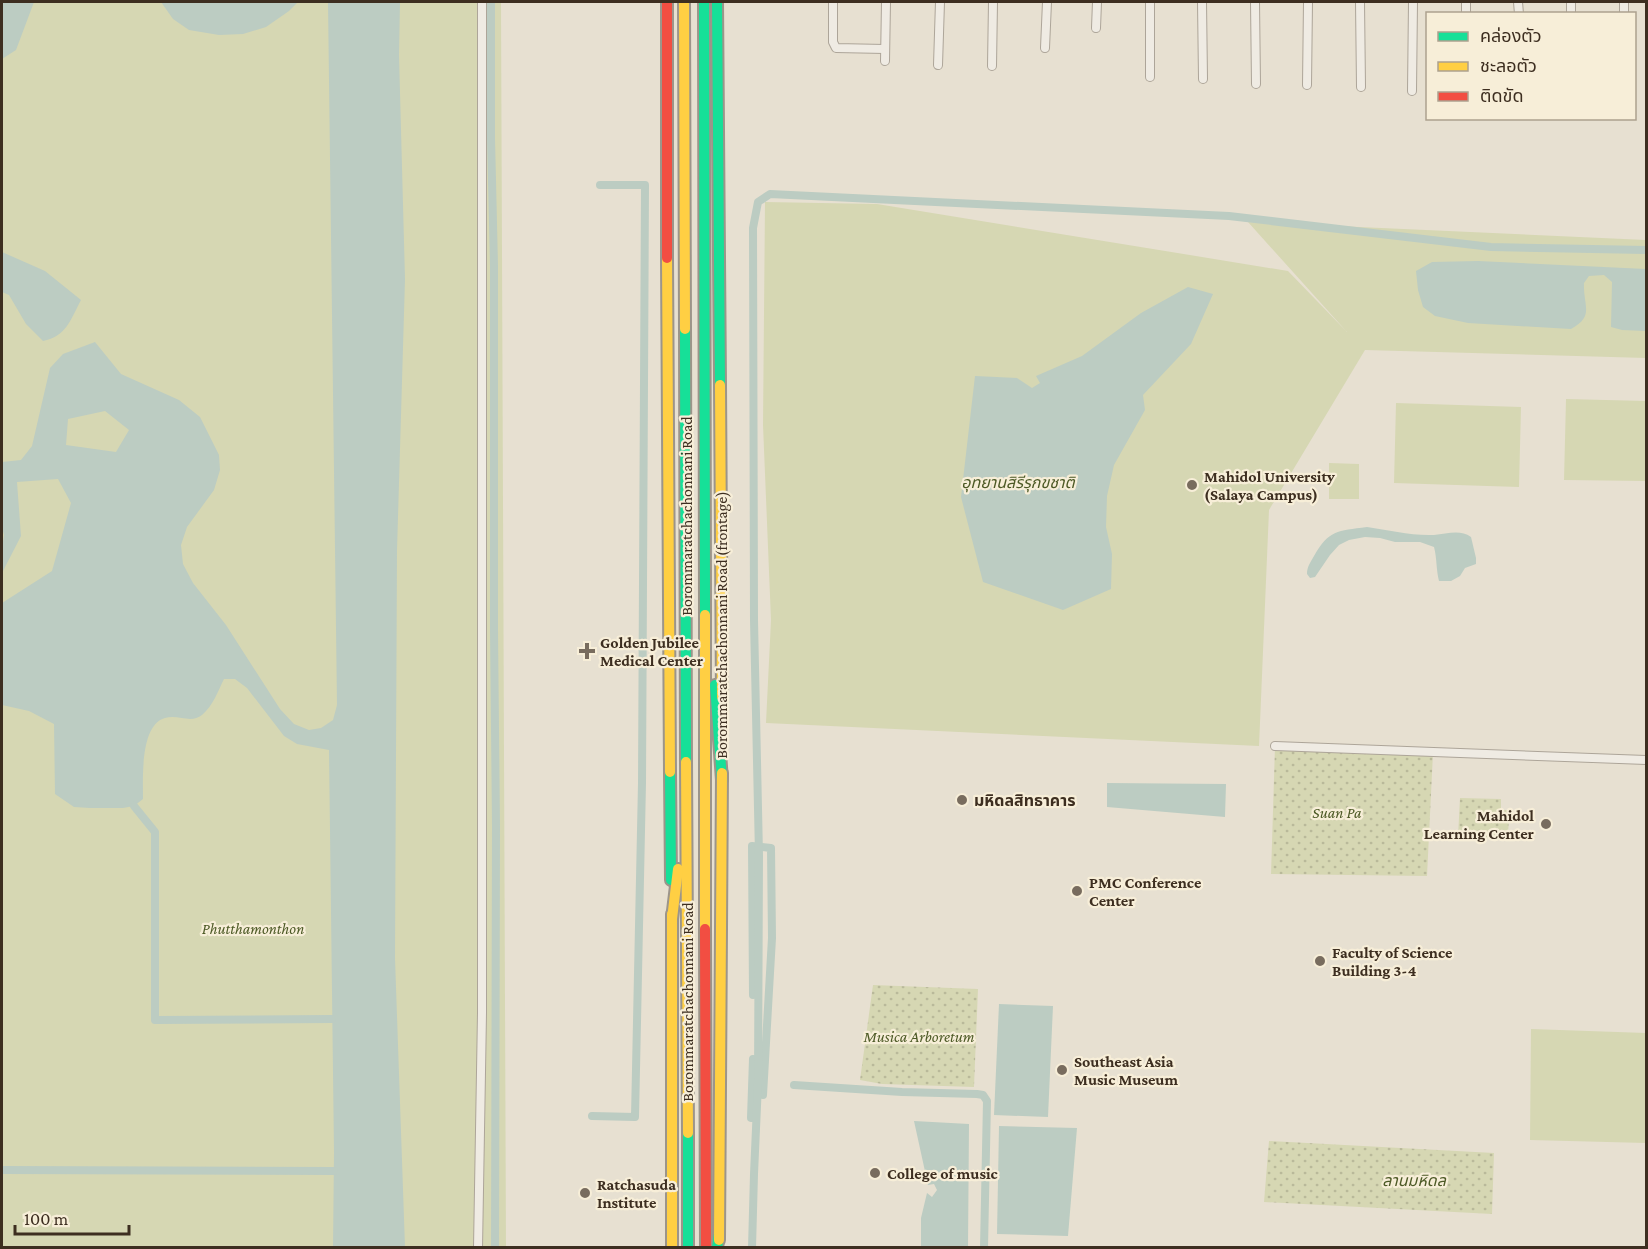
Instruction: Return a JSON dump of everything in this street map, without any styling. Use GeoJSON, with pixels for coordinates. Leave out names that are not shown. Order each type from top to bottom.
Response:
{"type":"FeatureCollection","features":[{"type":"Feature","properties":{"kind":"main road"},"geometry":{"type":"LineString","coordinates":[[667,2],[672,1248]]}},
{"type":"Feature","properties":{"kind":"main road","name":"Borommaratchachonnani Road"},"geometry":{"type":"LineString","coordinates":[[684,2],[688,1248]]}},
{"type":"Feature","properties":{"kind":"main road","name":"Borommaratchachonnani Road"},"geometry":{"type":"LineString","coordinates":[[704,2],[706,1248]]}},
{"type":"Feature","properties":{"kind":"main road","name":"Borommaratchachonnani Road (frontage)"},"geometry":{"type":"LineString","coordinates":[[717,2],[722,780],[718,1248]]}},
{"type":"Feature","properties":{"kind":"main road"},"geometry":{"type":"LineString","coordinates":[[706,568],[722,780]]}},
{"type":"Feature","properties":{"kind":"main road"},"geometry":{"type":"LineString","coordinates":[[672,919],[686,762]]}},
{"type":"Feature","properties":{"kind":"street"},"geometry":{"type":"LineString","coordinates":[[478,1248],[482,1013],[482,2]]}},
{"type":"Feature","properties":{"kind":"street"},"geometry":{"type":"LineString","coordinates":[[833,2],[832,42],[836,48],[885,49]]}},
{"type":"Feature","properties":{"kind":"street"},"geometry":{"type":"LineString","coordinates":[[885,61],[886,2]]}},
{"type":"Feature","properties":{"kind":"street"},"geometry":{"type":"LineString","coordinates":[[938,65],[940,2]]}},
{"type":"Feature","properties":{"kind":"street"},"geometry":{"type":"LineString","coordinates":[[992,66],[993,2]]}},
{"type":"Feature","properties":{"kind":"street"},"geometry":{"type":"LineString","coordinates":[[1045,48],[1047,2]]}},
{"type":"Feature","properties":{"kind":"street"},"geometry":{"type":"LineString","coordinates":[[1096,28],[1097,2]]}},
{"type":"Feature","properties":{"kind":"street"},"geometry":{"type":"LineString","coordinates":[[1150,2],[1150,77]]}},
{"type":"Feature","properties":{"kind":"street"},"geometry":{"type":"LineString","coordinates":[[1203,2],[1203,79]]}},
{"type":"Feature","properties":{"kind":"street"},"geometry":{"type":"LineString","coordinates":[[1255,2],[1256,84]]}},
{"type":"Feature","properties":{"kind":"street"},"geometry":{"type":"LineString","coordinates":[[1307,86],[1308,2]]}},
{"type":"Feature","properties":{"kind":"street"},"geometry":{"type":"LineString","coordinates":[[1360,2],[1360,87]]}},
{"type":"Feature","properties":{"kind":"street"},"geometry":{"type":"LineString","coordinates":[[1412,91],[1413,2]]}},
{"type":"Feature","properties":{"kind":"street"},"geometry":{"type":"LineString","coordinates":[[1275,746],[1647,760]]}},
{"type":"Feature","properties":{"kind":"green space","name":"Phutthamonthon"},"geometry":{"type":"Polygon","coordinates":[[[2,2],[501,2],[506,1247],[2,1248],[2,2]]]}},
{"type":"Feature","properties":{"kind":"green space","name":"อุทยานสิรีรุกขชาติ"},"geometry":{"type":"Polygon","coordinates":[[[765,202],[877,204],[1288,271],[1347,332],[1248,222],[1646,240],[1646,358],[1365,350],[1269,510],[1259,746],[766,723],[771,620],[763,425],[765,202]]]}},
{"type":"Feature","properties":{"kind":"green space"},"geometry":{"type":"Polygon","coordinates":[[[1566,399],[1646,401],[1646,481],[1564,480],[1566,399]]]}},
{"type":"Feature","properties":{"kind":"green space"},"geometry":{"type":"Polygon","coordinates":[[[1396,403],[1521,407],[1519,487],[1394,483],[1396,403]]]}},
{"type":"Feature","properties":{"kind":"green space"},"geometry":{"type":"Polygon","coordinates":[[[1329,463],[1359,464],[1359,499],[1329,499],[1329,463]]]}},
{"type":"Feature","properties":{"kind":"green space","name":"Suan Pa"},"geometry":{"type":"Polygon","coordinates":[[[1275,746],[1433,753],[1427,876],[1271,874],[1275,746]]]}},
{"type":"Feature","properties":{"kind":"green space"},"geometry":{"type":"Polygon","coordinates":[[[1460,798],[1501,799],[1501,810],[1509,810],[1508,839],[1458,837],[1460,798]]]}},
{"type":"Feature","properties":{"kind":"green space","name":"Musica Arboretum"},"geometry":{"type":"Polygon","coordinates":[[[873,985],[978,989],[974,1087],[882,1084],[860,1080],[873,985]]]}},
{"type":"Feature","properties":{"kind":"green space"},"geometry":{"type":"Polygon","coordinates":[[[1531,1029],[1646,1033],[1646,1143],[1530,1140],[1531,1029]]]}},
{"type":"Feature","properties":{"kind":"green space","name":"ลานมหิดล"},"geometry":{"type":"Polygon","coordinates":[[[1269,1141],[1494,1153],[1492,1214],[1264,1202],[1269,1141]]]}},
{"type":"Feature","properties":{"kind":"shaded area"},"geometry":{"type":"Polygon","coordinates":[[[2,2],[34,2],[16,50],[2,59],[2,2]]]}},
{"type":"Feature","properties":{"kind":"shaded area"},"geometry":{"type":"Polygon","coordinates":[[[161,2],[298,2],[266,27],[243,34],[219,35],[189,30],[173,19],[161,2]]]}},
{"type":"Feature","properties":{"kind":"shaded area"},"geometry":{"type":"Polygon","coordinates":[[[328,2],[400,2],[399,55],[405,279],[397,551],[395,958],[405,1247],[333,1247],[329,750],[297,744],[284,736],[247,688],[235,679],[224,679],[212,703],[198,718],[165,718],[151,731],[145,753],[143,799],[134,806],[123,808],[74,807],[55,794],[54,724],[29,711],[2,705],[2,603],[52,571],[71,503],[58,479],[17,482],[21,536],[2,573],[4,535],[2,528],[2,462],[21,460],[32,446],[50,368],[63,354],[95,342],[121,374],[179,400],[200,417],[219,455],[220,470],[214,490],[187,527],[181,545],[183,564],[193,583],[226,625],[280,709],[294,724],[309,730],[321,728],[333,720],[337,705],[328,2]],[[105,411],[68,419],[66,445],[116,452],[129,430],[105,411]]]}},
{"type":"Feature","properties":{"kind":"shaded area"},"geometry":{"type":"Polygon","coordinates":[[[2,252],[45,271],[81,300],[67,326],[57,336],[43,341],[26,324],[9,295],[2,292],[2,252]]]}},
{"type":"Feature","properties":{"kind":"shaded area"},"geometry":{"type":"Polygon","coordinates":[[[1478,261],[1646,269],[1646,331],[1611,327],[1612,282],[1604,275],[1589,276],[1584,283],[1585,315],[1583,320],[1571,329],[1468,323],[1435,316],[1423,307],[1416,271],[1432,262],[1478,261]]]}},
{"type":"Feature","properties":{"kind":"shaded area"},"geometry":{"type":"Polygon","coordinates":[[[1188,287],[1213,294],[1191,344],[1143,395],[1145,410],[1114,465],[1107,496],[1106,527],[1112,554],[1111,589],[1063,610],[983,582],[961,497],[975,376],[1017,378],[1032,388],[1040,383],[1036,376],[1082,356],[1141,313],[1188,287]]]}},
{"type":"Feature","properties":{"kind":"shaded area"},"geometry":{"type":"Polygon","coordinates":[[[1367,527],[1417,535],[1458,533],[1467,535],[1471,537],[1476,564],[1465,568],[1460,576],[1451,581],[1439,581],[1434,547],[1420,542],[1395,542],[1365,537],[1349,540],[1339,545],[1315,577],[1310,578],[1307,574],[1309,565],[1319,547],[1329,536],[1341,531],[1367,527]]]}},
{"type":"Feature","properties":{"kind":"shaded area"},"geometry":{"type":"Polygon","coordinates":[[[1107,783],[1226,784],[1225,817],[1107,807],[1107,783]]]}},
{"type":"Feature","properties":{"kind":"shaded area"},"geometry":{"type":"Polygon","coordinates":[[[999,1004],[1053,1006],[1048,1117],[994,1115],[999,1004]]]}},
{"type":"Feature","properties":{"kind":"shaded area"},"geometry":{"type":"Polygon","coordinates":[[[914,1121],[969,1124],[968,1247],[921,1247],[921,1218],[927,1193],[932,1197],[937,1190],[934,1184],[928,1185],[914,1121]]]}},
{"type":"Feature","properties":{"kind":"shaded area"},"geometry":{"type":"Polygon","coordinates":[[[999,1126],[1077,1128],[1068,1236],[997,1234],[999,1126]]]}},
{"type":"Feature","properties":{"kind":"waterway"},"geometry":{"type":"LineString","coordinates":[[491,2],[496,826],[495,1248]]}},
{"type":"Feature","properties":{"kind":"waterway"},"geometry":{"type":"LineString","coordinates":[[592,1116],[635,1117],[642,783],[645,185],[600,185]]}},
{"type":"Feature","properties":{"kind":"waterway"},"geometry":{"type":"LineString","coordinates":[[752,1248],[758,1083],[759,855],[754,620],[753,228],[758,202],[770,194],[1229,216],[1491,247],[1646,250]]}},
{"type":"Feature","properties":{"kind":"waterway"},"geometry":{"type":"LineString","coordinates":[[134,806],[155,832],[155,1020],[332,1019]]}},
{"type":"Feature","properties":{"kind":"waterway"},"geometry":{"type":"LineString","coordinates":[[753,995],[752,846],[771,848],[772,938],[763,1095]]}},
{"type":"Feature","properties":{"kind":"waterway"},"geometry":{"type":"LineString","coordinates":[[751,1118],[753,1059]]}},
{"type":"Feature","properties":{"kind":"waterway"},"geometry":{"type":"LineString","coordinates":[[794,1085],[983,1095],[987,1101],[984,1248]]}},
{"type":"Feature","properties":{"kind":"waterway"},"geometry":{"type":"LineString","coordinates":[[2,1170],[334,1171]]}},
{"type":"Feature","properties":{"kind":"traffic: fast"},"geometry":{"type":"LineString","coordinates":[[704,2],[705,615]]}},
{"type":"Feature","properties":{"kind":"traffic: fast"},"geometry":{"type":"LineString","coordinates":[[717,2],[720,385]]}},
{"type":"Feature","properties":{"kind":"traffic: fast"},"geometry":{"type":"LineString","coordinates":[[685,329],[686,762]]}},
{"type":"Feature","properties":{"kind":"traffic: fast"},"geometry":{"type":"LineString","coordinates":[[715,685],[722,780]]}},
{"type":"Feature","properties":{"kind":"traffic: fast"},"geometry":{"type":"LineString","coordinates":[[670,772],[671,880]]}},
{"type":"Feature","properties":{"kind":"traffic: fast"},"geometry":{"type":"LineString","coordinates":[[688,1133],[688,1248]]}},
{"type":"Feature","properties":{"kind":"traffic: fast"},"geometry":{"type":"LineString","coordinates":[[717,1248],[719,1234]]}},
{"type":"Feature","properties":{"kind":"traffic: slow"},"geometry":{"type":"LineString","coordinates":[[684,2],[685,329]]}},
{"type":"Feature","properties":{"kind":"traffic: slow"},"geometry":{"type":"LineString","coordinates":[[667,258],[670,772]]}},
{"type":"Feature","properties":{"kind":"traffic: slow"},"geometry":{"type":"LineString","coordinates":[[720,385],[722,697]]}},
{"type":"Feature","properties":{"kind":"traffic: slow"},"geometry":{"type":"LineString","coordinates":[[705,615],[705,929]]}},
{"type":"Feature","properties":{"kind":"traffic: slow"},"geometry":{"type":"LineString","coordinates":[[686,762],[688,1133]]}},
{"type":"Feature","properties":{"kind":"traffic: slow"},"geometry":{"type":"LineString","coordinates":[[719,1240],[722,773]]}},
{"type":"Feature","properties":{"kind":"traffic: slow"},"geometry":{"type":"LineString","coordinates":[[672,919],[678,869]]}},
{"type":"Feature","properties":{"kind":"traffic: slow"},"geometry":{"type":"LineString","coordinates":[[672,914],[672,1248]]}},
{"type":"Feature","properties":{"kind":"traffic: jam"},"geometry":{"type":"LineString","coordinates":[[667,2],[667,258]]}},
{"type":"Feature","properties":{"kind":"traffic: jam"},"geometry":{"type":"LineString","coordinates":[[705,929],[706,1248]]}},
{"type":"Feature","properties":{"kind":"place","name":"Mahidol University (Salaya Campus)"},"geometry":{"type":"Point","coordinates":[1192,485]}},
{"type":"Feature","properties":{"kind":"place","name":"Golden Jubilee Medical Center"},"geometry":{"type":"Point","coordinates":[587,651]}},
{"type":"Feature","properties":{"kind":"place","name":"มหิดลสิทธาคาร"},"geometry":{"type":"Point","coordinates":[962,800]}},
{"type":"Feature","properties":{"kind":"place","name":"Mahidol Learning Center"},"geometry":{"type":"Point","coordinates":[1546,824]}},
{"type":"Feature","properties":{"kind":"place","name":"PMC Conference Center"},"geometry":{"type":"Point","coordinates":[1077,891]}},
{"type":"Feature","properties":{"kind":"place","name":"Faculty of Science Building 3-4"},"geometry":{"type":"Point","coordinates":[1320,961]}},
{"type":"Feature","properties":{"kind":"place","name":"Southeast Asia Music Museum"},"geometry":{"type":"Point","coordinates":[1062,1070]}},
{"type":"Feature","properties":{"kind":"place","name":"College of music"},"geometry":{"type":"Point","coordinates":[875,1173]}},
{"type":"Feature","properties":{"kind":"place","name":"Ratchasuda Institute"},"geometry":{"type":"Point","coordinates":[585,1193]}}]}
